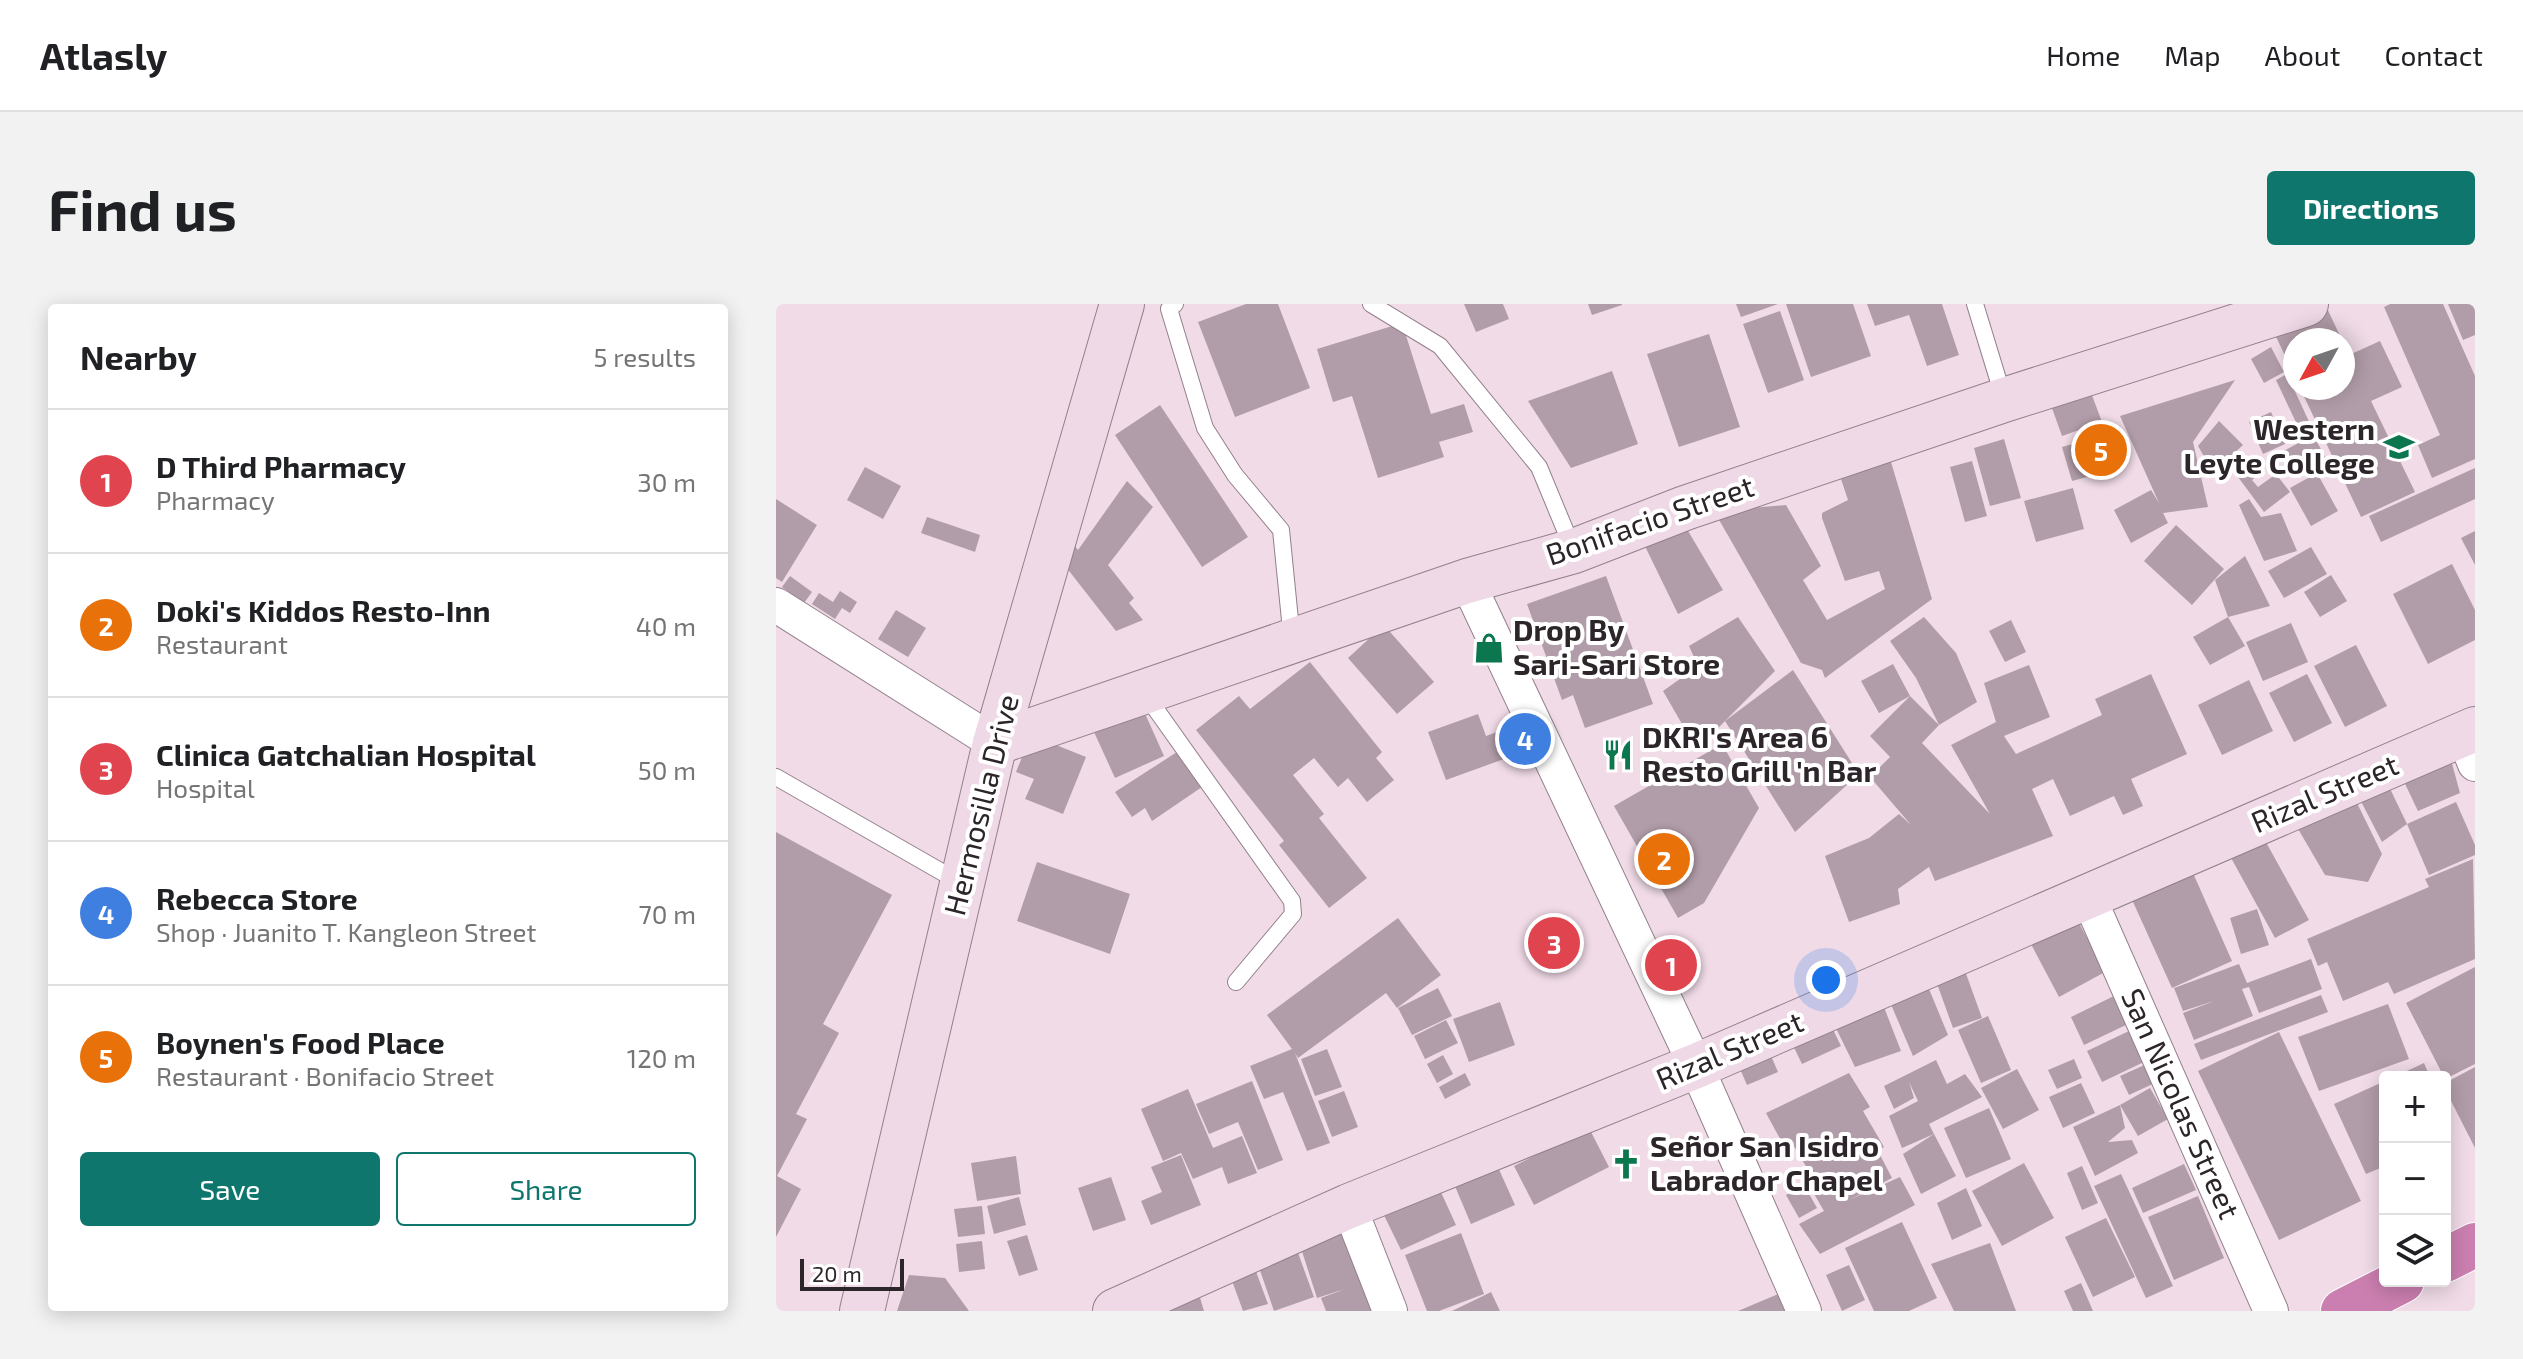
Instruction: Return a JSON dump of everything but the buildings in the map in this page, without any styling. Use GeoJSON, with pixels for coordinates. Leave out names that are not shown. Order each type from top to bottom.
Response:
{"type":"FeatureCollection","features":[{"type":"Feature","properties":{"kind":"highway"},"geometry":{"type":"LineString","coordinates":[[2451,1257],[2475,1245]]}},
{"type":"Feature","properties":{"kind":"highway"},"geometry":{"type":"LineString","coordinates":[[2343,1311],[2390,1287]]}},
{"type":"Feature","properties":{"kind":"street","name":"Hermosilla Drive"},"geometry":{"type":"LineString","coordinates":[[862,1311],[995,743],[1122,304]]}},
{"type":"Feature","properties":{"kind":"street","name":"Bonifacio Street"},"geometry":{"type":"LineString","coordinates":[[995,743],[1467,581],[1574,551],[1685,508],[2004,400],[2306,304]]}},
{"type":"Feature","properties":{"kind":"street"},"geometry":{"type":"LineString","coordinates":[[1467,581],[1696,1066],[1804,1311]]}},
{"type":"Feature","properties":{"kind":"street"},"geometry":{"type":"LineString","coordinates":[[776,605],[995,743]]}},
{"type":"Feature","properties":{"kind":"street","name":"Rizal Street"},"geometry":{"type":"LineString","coordinates":[[1115,1311],[1349,1206],[1696,1066],[2088,896],[2471,743]]}},
{"type":"Feature","properties":{"kind":"street","name":"San Nicolas Street"},"geometry":{"type":"LineString","coordinates":[[2088,896],[2271,1311]]}},
{"type":"Feature","properties":{"kind":"street"},"geometry":{"type":"LineString","coordinates":[[1349,1206],[1390,1311]]}},
{"type":"Feature","properties":{"kind":"lane"},"geometry":{"type":"LineString","coordinates":[[1175,304],[1169,309],[1205,428],[1235,475],[1281,530],[1293,643]]}},
{"type":"Feature","properties":{"kind":"lane"},"geometry":{"type":"LineString","coordinates":[[1371,304],[1440,346],[1539,467],[1574,551]]}},
{"type":"Feature","properties":{"kind":"lane"},"geometry":{"type":"LineString","coordinates":[[1975,304],[2004,400]]}},
{"type":"Feature","properties":{"kind":"lane"},"geometry":{"type":"LineString","coordinates":[[1144,693],[1292,901],[1293,914],[1236,982]]}},
{"type":"Feature","properties":{"kind":"lane"},"geometry":{"type":"LineString","coordinates":[[776,777],[962,883]]}},
{"type":"Feature","properties":{"kind":"place","name":"Western Leyte College"},"geometry":{"type":"Point","coordinates":[2399,447]}},
{"type":"Feature","properties":{"kind":"place","name":"Boynen's Food Place"},"geometry":{"type":"Point","coordinates":[2101,450]}},
{"type":"Feature","properties":{"kind":"place","name":"Drop By Sari-Sari Store"},"geometry":{"type":"Point","coordinates":[1489,648]}},
{"type":"Feature","properties":{"kind":"place","name":"Rebecca Store"},"geometry":{"type":"Point","coordinates":[1525,739]}},
{"type":"Feature","properties":{"kind":"place","name":"DKRI's Area 6 Resto Grill 'n Bar"},"geometry":{"type":"Point","coordinates":[1618,755]}},
{"type":"Feature","properties":{"kind":"place","name":"Doki's Kiddos Resto-Inn"},"geometry":{"type":"Point","coordinates":[1664,859]}},
{"type":"Feature","properties":{"kind":"place","name":"Clinica Gatchalian Hospital"},"geometry":{"type":"Point","coordinates":[1554,943]}},
{"type":"Feature","properties":{"kind":"place","name":"D Third Pharmacy"},"geometry":{"type":"Point","coordinates":[1671,965]}},
{"type":"Feature","properties":{"kind":"place","name":"Señor San Isidro Labrador Chapel"},"geometry":{"type":"Point","coordinates":[1626,1164]}}]}
